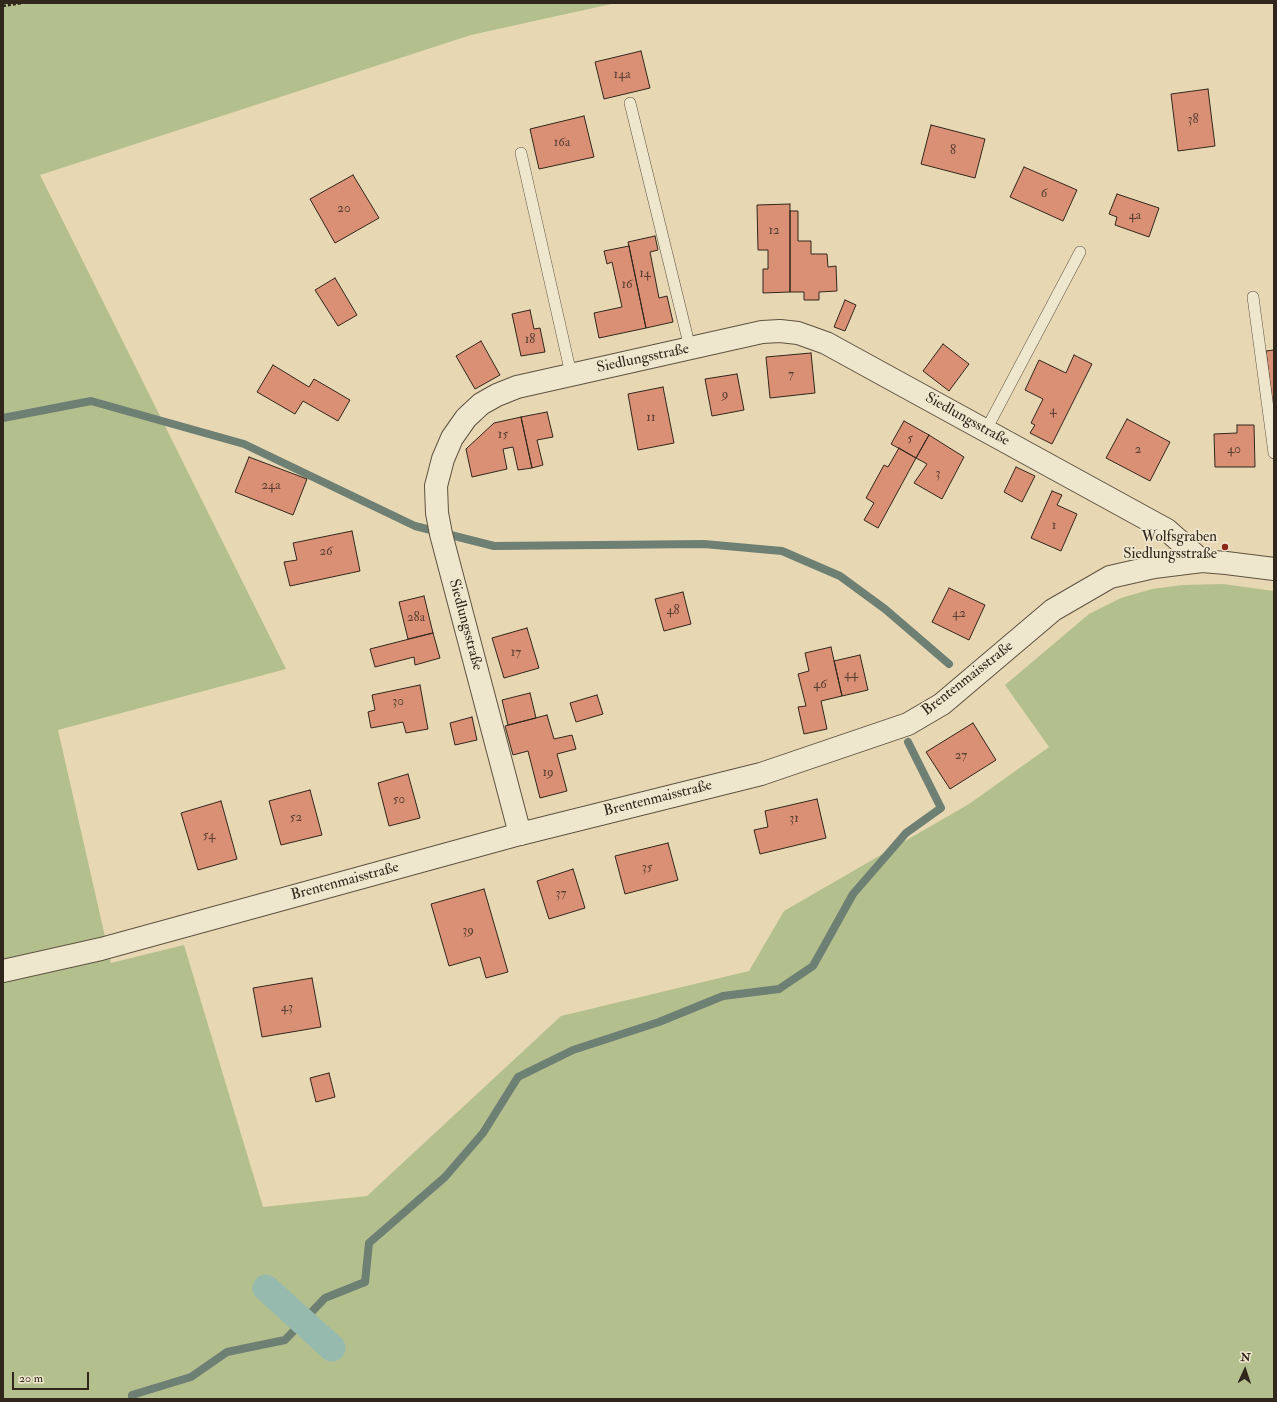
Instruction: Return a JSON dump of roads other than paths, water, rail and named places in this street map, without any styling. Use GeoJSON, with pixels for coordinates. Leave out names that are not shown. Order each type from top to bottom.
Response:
{"type":"FeatureCollection","features":[{"type":"Feature","properties":{"kind":"street","name":"Siedlungsstraße"},"geometry":{"type":"LineString","coordinates":[[520,834],[441,534],[437,513],[436,486],[443,459],[452,438],[466,418],[481,404],[516,387],[762,332],[780,331],[798,333],[826,342],[1168,530],[1202,561]]}},
{"type":"Feature","properties":{"kind":"street","name":"Brentenmaisstraße"},"geometry":{"type":"LineString","coordinates":[[3,971],[101,949],[520,834],[761,774],[908,724],[949,698],[1053,610],[1110,577],[1154,567],[1202,561],[1274,569]]}},
{"type":"Feature","properties":{"kind":"lane"},"geometry":{"type":"LineString","coordinates":[[630,103],[690,348]]}},
{"type":"Feature","properties":{"kind":"lane"},"geometry":{"type":"LineString","coordinates":[[521,153],[571,374]]}},
{"type":"Feature","properties":{"kind":"lane"},"geometry":{"type":"LineString","coordinates":[[986,430],[1080,252]]}},
{"type":"Feature","properties":{"kind":"lane"},"geometry":{"type":"LineString","coordinates":[[1253,297],[1274,453]]}},
{"type":"Feature","properties":{"kind":"waterway"},"geometry":{"type":"LineString","coordinates":[[3,418],[91,401],[244,444],[415,526],[494,546],[704,544],[782,551],[840,576],[885,609],[949,664]]}},
{"type":"Feature","properties":{"kind":"waterway"},"geometry":{"type":"LineString","coordinates":[[132,1399],[132,1395],[191,1377],[227,1352],[285,1340],[325,1298],[365,1282],[369,1243],[445,1177],[483,1133],[518,1077],[573,1050],[659,1022],[723,996],[779,989],[813,966],[853,894],[906,833],[941,808],[908,742]]}},
{"type":"Feature","properties":{"kind":"waterway"},"geometry":{"type":"LineString","coordinates":[[266,1288],[332,1348]]}},
{"type":"Feature","properties":{"kind":"place","name":"Wolfsgraben Siedlungsstraße"},"geometry":{"type":"Point","coordinates":[1225,547]}}]}
